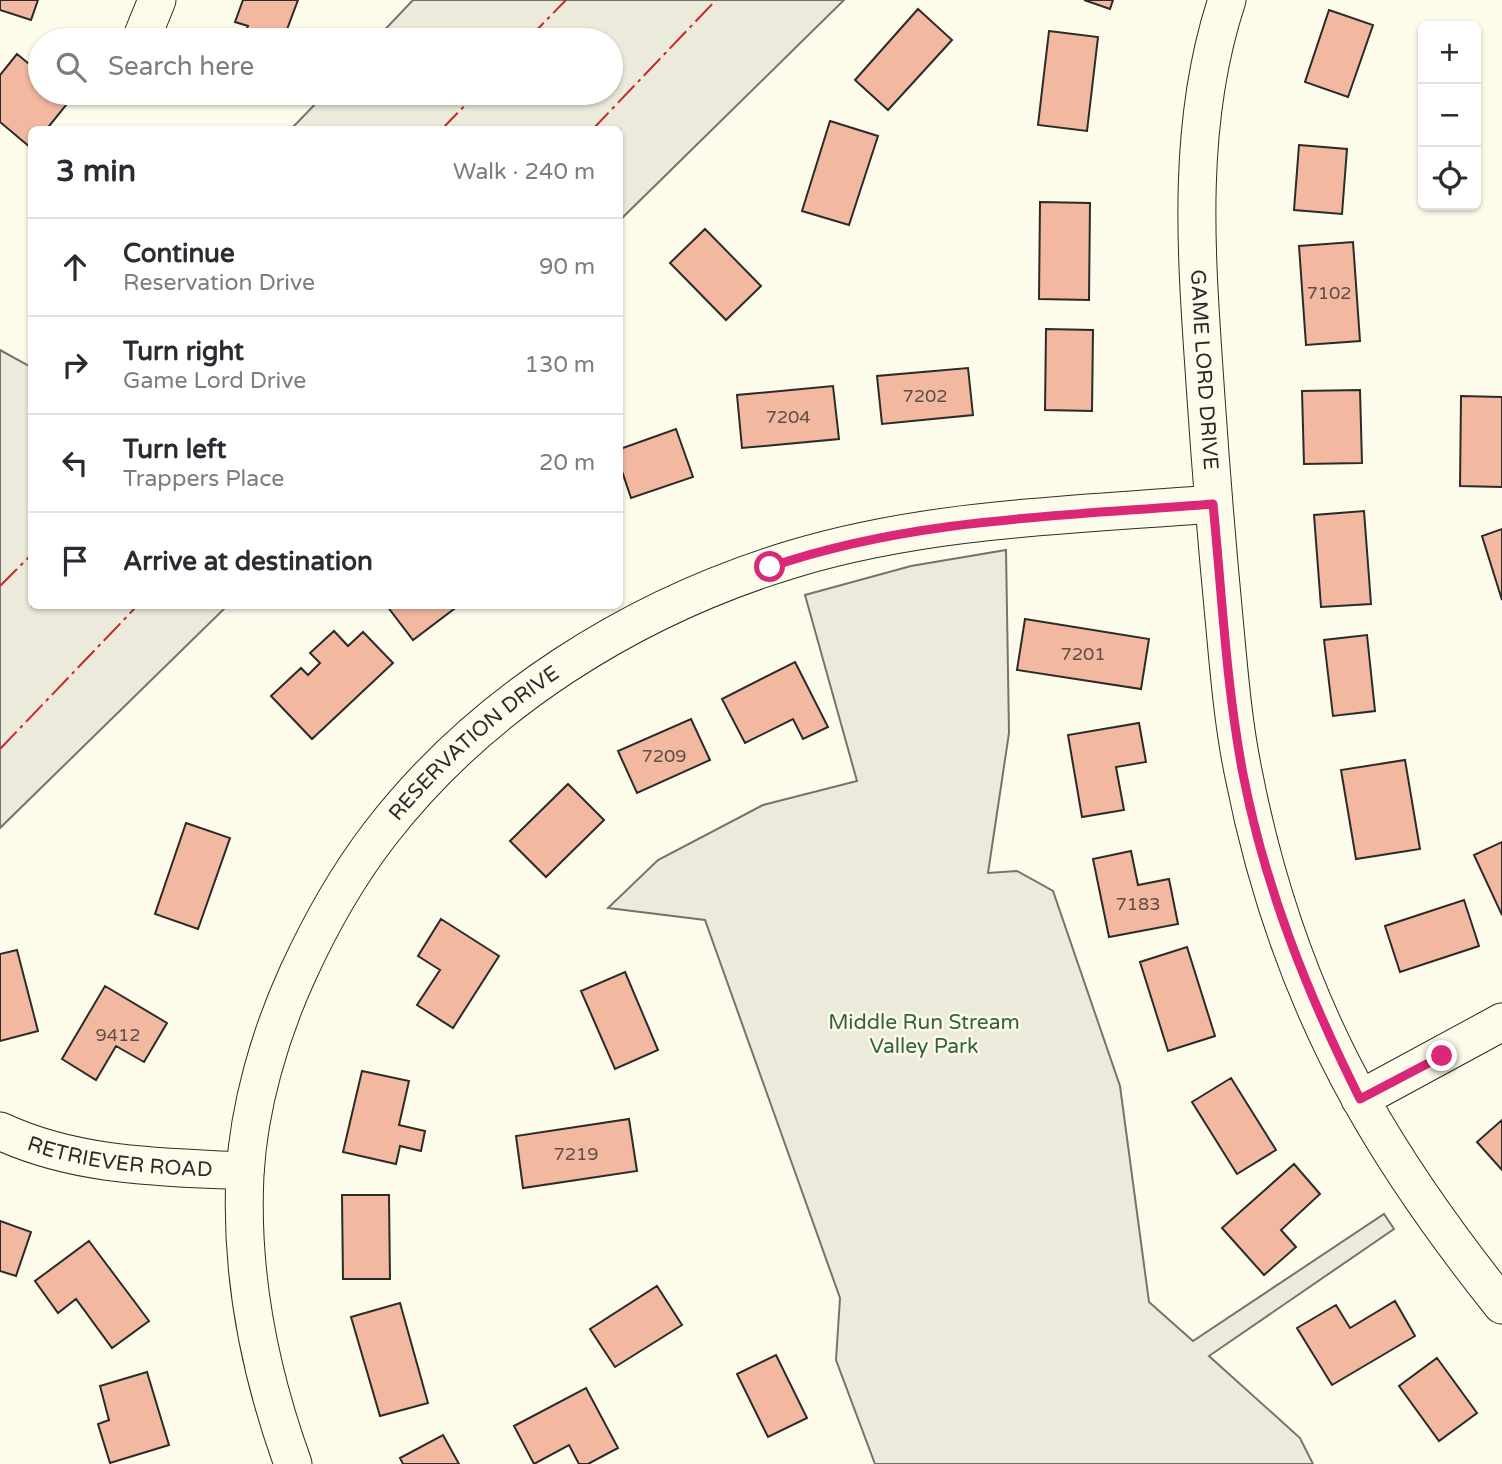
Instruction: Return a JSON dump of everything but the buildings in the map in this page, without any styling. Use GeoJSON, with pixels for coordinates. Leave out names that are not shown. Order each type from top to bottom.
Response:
{"type":"FeatureCollection","features":[{"type":"Feature","properties":{"kind":"street"},"geometry":{"type":"LineString","coordinates":[[146,28],[157,0]]}},
{"type":"Feature","properties":{"kind":"street","name":"GAME LORD DRIVE"},"geometry":{"type":"LineString","coordinates":[[1227,0],[1205,86],[1196,172],[1196,242],[1213,504],[1231,693],[1243,773],[1281,918],[1309,993],[1360,1099],[1398,1161],[1502,1305]]}},
{"type":"Feature","properties":{"kind":"street","name":"RESERVATION DRIVE"},"geometry":{"type":"LineString","coordinates":[[293,1464],[276,1417],[261,1361],[245,1257],[245,1171],[258,1087],[287,998],[315,935],[343,887],[378,836],[413,794],[457,750],[505,709],[559,669],[617,634],[680,602],[781,563],[854,543],[911,532],[971,524],[1213,504]]}},
{"type":"Feature","properties":{"kind":"street"},"geometry":{"type":"LineString","coordinates":[[1360,1099],[1502,1021]]}},
{"type":"Feature","properties":{"kind":"street","name":"RETRIEVER ROAD"},"geometry":{"type":"LineString","coordinates":[[0,1131],[55,1151],[94,1160],[139,1166],[245,1171]]}},
{"type":"Feature","properties":{"kind":"green space"},"geometry":{"type":"Polygon","coordinates":[[[413,0],[844,0],[623,217],[623,126],[294,126],[314,105],[623,105],[623,28],[386,28],[413,0]]]}},
{"type":"Feature","properties":{"kind":"green space"},"geometry":{"type":"Polygon","coordinates":[[[0,350],[28,365],[28,609],[224,609],[0,828],[0,350]]]}},
{"type":"Feature","properties":{"kind":"green space","name":"Middle Run Stream Valley Park"},"geometry":{"type":"Polygon","coordinates":[[[1006,550],[1009,733],[988,873],[1017,871],[1053,891],[1120,1086],[1149,1302],[1193,1341],[1384,1214],[1394,1229],[1209,1356],[1300,1438],[1313,1464],[875,1464],[836,1360],[840,1298],[705,920],[608,908],[658,860],[763,805],[857,781],[805,595],[911,566],[1006,550]]]}},
{"type":"Feature","properties":{"kind":"power"},"geometry":{"type":"LineString","coordinates":[[539,28],[566,0]]}},
{"type":"Feature","properties":{"kind":"power"},"geometry":{"type":"LineString","coordinates":[[623,98],[716,0]]}},
{"type":"Feature","properties":{"kind":"power"},"geometry":{"type":"LineString","coordinates":[[445,126],[465,105]]}},
{"type":"Feature","properties":{"kind":"power"},"geometry":{"type":"LineString","coordinates":[[596,126],[616,105]]}},
{"type":"Feature","properties":{"kind":"power"},"geometry":{"type":"LineString","coordinates":[[0,586],[28,558]]}},
{"type":"Feature","properties":{"kind":"power"},"geometry":{"type":"LineString","coordinates":[[0,749],[134,609]]}},
{"type":"Feature","properties":{"kind":"route"},"geometry":{"type":"LineString","coordinates":[[770,567],[854,543],[911,532],[971,524],[1213,504],[1231,693],[1243,773],[1281,918],[1309,993],[1360,1099],[1442,1056]]}}]}
